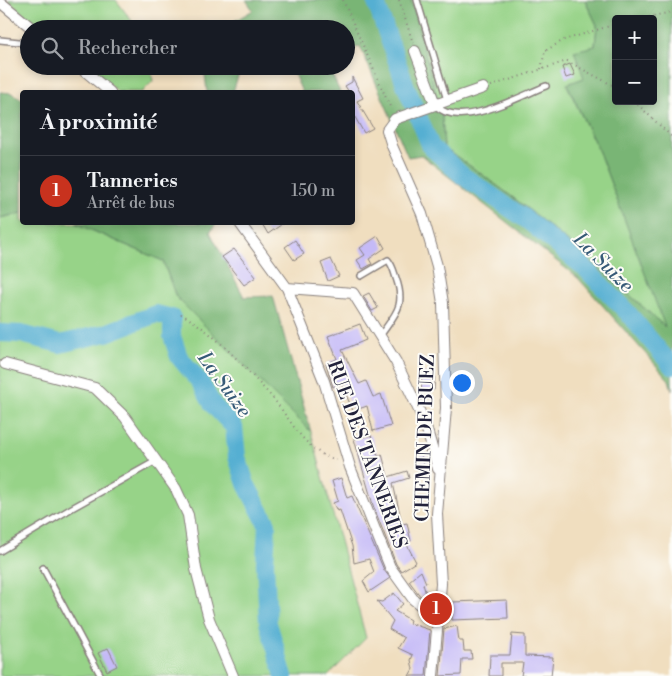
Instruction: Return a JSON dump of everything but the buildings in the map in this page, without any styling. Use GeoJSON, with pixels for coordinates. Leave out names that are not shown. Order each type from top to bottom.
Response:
{"type":"FeatureCollection","features":[{"type":"Feature","properties":{"kind":"street"},"geometry":{"type":"LineString","coordinates":[[0,2],[22,20]]}},
{"type":"Feature","properties":{"kind":"street"},"geometry":{"type":"LineString","coordinates":[[415,51],[435,104]]}},
{"type":"Feature","properties":{"kind":"street"},"geometry":{"type":"LineString","coordinates":[[90,75],[108,90]]}},
{"type":"Feature","properties":{"kind":"street"},"geometry":{"type":"LineString","coordinates":[[395,118],[483,88]]}},
{"type":"Feature","properties":{"kind":"street","name":"CHEMIN DE BUEZ"},"geometry":{"type":"LineString","coordinates":[[395,118],[387,130],[392,146],[422,214],[437,266],[443,303],[446,408],[439,474],[438,514],[441,584],[439,620]]}},
{"type":"Feature","properties":{"kind":"street","name":"RUE DES TANNERIES"},"geometry":{"type":"LineString","coordinates":[[241,225],[287,288],[324,381],[348,462],[390,567],[413,599],[439,620]]}},
{"type":"Feature","properties":{"kind":"street"},"geometry":{"type":"LineString","coordinates":[[287,288],[353,293],[380,336],[425,423],[439,474]]}},
{"type":"Feature","properties":{"kind":"street"},"geometry":{"type":"LineString","coordinates":[[5,364],[95,388],[125,417],[176,489],[188,514],[196,569],[209,619],[233,676]]}},
{"type":"Feature","properties":{"kind":"street"},"geometry":{"type":"LineString","coordinates":[[433,676],[439,620]]}},
{"type":"Feature","properties":{"kind":"lane"},"geometry":{"type":"LineString","coordinates":[[417,0],[448,100]]}},
{"type":"Feature","properties":{"kind":"lane"},"geometry":{"type":"LineString","coordinates":[[0,40],[20,42]]}},
{"type":"Feature","properties":{"kind":"lane"},"geometry":{"type":"LineString","coordinates":[[435,104],[445,112],[460,116],[488,109],[546,86]]}},
{"type":"Feature","properties":{"kind":"lane"},"geometry":{"type":"LineString","coordinates":[[361,276],[388,260],[392,264],[400,289],[402,299],[399,309],[380,336]]}},
{"type":"Feature","properties":{"kind":"lane"},"geometry":{"type":"LineString","coordinates":[[0,551],[156,461]]}},
{"type":"Feature","properties":{"kind":"lane"},"geometry":{"type":"LineString","coordinates":[[43,568],[100,676]]}},
{"type":"Feature","properties":{"kind":"path"},"geometry":{"type":"LineString","coordinates":[[343,0],[352,20]]}},
{"type":"Feature","properties":{"kind":"path"},"geometry":{"type":"LineString","coordinates":[[399,0],[415,51]]}},
{"type":"Feature","properties":{"kind":"path"},"geometry":{"type":"LineString","coordinates":[[657,15],[672,12]]}},
{"type":"Feature","properties":{"kind":"path"},"geometry":{"type":"LineString","coordinates":[[541,69],[545,51],[564,40],[612,25]]}},
{"type":"Feature","properties":{"kind":"path"},"geometry":{"type":"LineString","coordinates":[[355,27],[395,118]]}},
{"type":"Feature","properties":{"kind":"path"},"geometry":{"type":"LineString","coordinates":[[483,88],[567,61],[612,85]]}},
{"type":"Feature","properties":{"kind":"path"},"geometry":{"type":"LineString","coordinates":[[638,105],[672,137]]}},
{"type":"Feature","properties":{"kind":"path"},"geometry":{"type":"LineString","coordinates":[[181,314],[203,326],[272,397],[307,443],[329,458],[348,462]]}},
{"type":"Feature","properties":{"kind":"green space"},"geometry":{"type":"Polygon","coordinates":[[[8,0],[116,0],[131,20],[31,20],[8,0]]]}},
{"type":"Feature","properties":{"kind":"green space"},"geometry":{"type":"Polygon","coordinates":[[[246,0],[411,0],[442,116],[444,148],[502,189],[558,233],[665,327],[599,152],[567,84],[584,78],[574,51],[595,46],[597,25],[585,0],[672,0],[672,390],[669,380],[578,278],[421,155],[408,157],[360,46],[355,48],[355,20],[236,20],[253,10],[246,0]]]}},
{"type":"Feature","properties":{"kind":"green space"},"geometry":{"type":"Polygon","coordinates":[[[411,0],[585,0],[597,25],[595,46],[584,78],[567,85],[599,152],[666,328],[613,280],[531,211],[444,148],[442,116],[411,0]]]}},
{"type":"Feature","properties":{"kind":"green space"},"geometry":{"type":"Polygon","coordinates":[[[97,75],[152,75],[153,81],[144,90],[116,90],[97,75]]]}},
{"type":"Feature","properties":{"kind":"green space"},"geometry":{"type":"Polygon","coordinates":[[[205,75],[238,75],[234,90],[207,90],[205,75]]]}},
{"type":"Feature","properties":{"kind":"green space"},"geometry":{"type":"Polygon","coordinates":[[[294,75],[332,75],[339,90],[301,90],[294,75]]]}},
{"type":"Feature","properties":{"kind":"green space"},"geometry":{"type":"Polygon","coordinates":[[[0,92],[12,93],[20,98],[20,213],[0,218],[0,92]]]}},
{"type":"Feature","properties":{"kind":"green space"},"geometry":{"type":"Polygon","coordinates":[[[20,213],[20,225],[80,225],[163,261],[176,297],[311,432],[366,638],[328,676],[0,676],[0,218],[20,213]]]}},
{"type":"Feature","properties":{"kind":"green space"},"geometry":{"type":"Polygon","coordinates":[[[80,225],[215,225],[210,232],[244,297],[273,296],[311,432],[176,297],[163,261],[80,225]]]}},
{"type":"Feature","properties":{"kind":"waterway","name":"La Suize"},"geometry":{"type":"LineString","coordinates":[[375,0],[406,87],[431,147],[463,176],[527,220],[585,268],[627,312],[672,366]]}},
{"type":"Feature","properties":{"kind":"waterway","name":"La Suize"},"geometry":{"type":"LineString","coordinates":[[0,333],[21,334],[60,344],[106,333],[156,314],[172,318],[172,336],[179,357],[200,382],[213,405],[234,427],[237,457],[246,484],[267,524],[265,563],[268,623],[284,676]]}},
{"type":"Feature","properties":{"kind":"place","name":"Tanneries"},"geometry":{"type":"Point","coordinates":[436,609]}}]}
